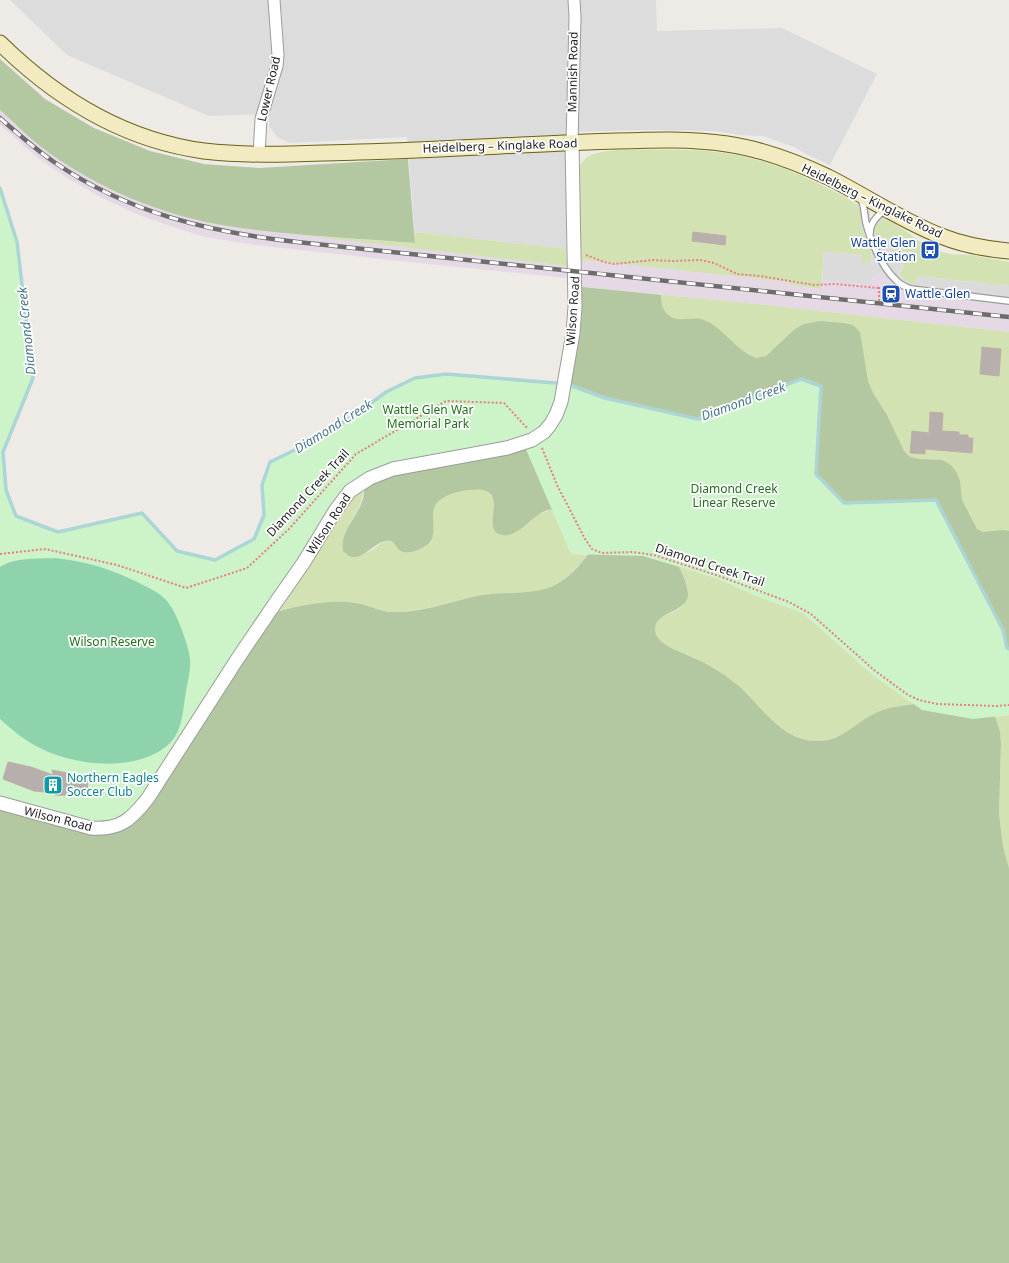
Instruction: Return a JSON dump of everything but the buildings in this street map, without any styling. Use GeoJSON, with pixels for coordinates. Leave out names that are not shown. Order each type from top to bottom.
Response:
{"type":"FeatureCollection","features":[{"type":"Feature","properties":{"kind":"main road","name":"Heidelberg – Kinglake Road"},"geometry":{"type":"LineString","coordinates":[[0,43],[25,68],[56,92],[80,107],[117,125],[148,137],[185,147],[223,153],[259,154],[382,151],[626,141],[683,141],[725,144],[745,147],[777,156],[802,166],[829,178],[925,229],[952,240],[994,250],[1009,251]]}},
{"type":"Feature","properties":{"kind":"street","name":"Lower Road"},"geometry":{"type":"LineString","coordinates":[[259,154],[261,119],[277,66],[278,54],[274,0]]}},
{"type":"Feature","properties":{"kind":"street","name":"Mannish Road"},"geometry":{"type":"LineString","coordinates":[[572,143],[575,17],[574,0]]}},
{"type":"Feature","properties":{"kind":"street","name":"Wilson Road"},"geometry":{"type":"LineString","coordinates":[[0,803],[91,828],[102,829],[114,827],[133,817],[152,793],[256,631],[304,562],[335,510],[350,491],[370,478],[393,469],[507,448],[524,443],[536,438],[550,425],[561,402],[575,307],[572,143]]}},
{"type":"Feature","properties":{"kind":"lane"},"geometry":{"type":"LineString","coordinates":[[858,194],[864,207],[866,224],[871,237],[883,262],[894,279],[911,289],[1009,301]]}},
{"type":"Feature","properties":{"kind":"lane"},"geometry":{"type":"LineString","coordinates":[[871,237],[871,225],[885,209]]}},
{"type":"Feature","properties":{"kind":"path"},"geometry":{"type":"LineString","coordinates":[[575,255],[588,255],[604,262],[614,264],[653,260],[700,260],[714,263],[737,274],[760,276],[814,285],[835,284],[888,288],[894,279]]}},
{"type":"Feature","properties":{"kind":"path"},"geometry":{"type":"LineString","coordinates":[[879,288],[879,301]]}},
{"type":"Feature","properties":{"kind":"path","name":"Diamond Creek Trail"},"geometry":{"type":"LineString","coordinates":[[0,554],[45,549],[117,564],[186,588],[247,568],[289,529],[356,454],[446,401],[504,403],[536,438],[543,450],[557,485],[585,539],[592,549],[602,553],[633,552],[654,555],[719,576],[789,602],[811,614],[874,670],[908,695],[919,700],[937,704],[1009,705]]}},
{"type":"Feature","properties":{"kind":"shaded area"},"geometry":{"type":"Polygon","coordinates":[[[10,0],[656,0],[657,31],[782,28],[877,74],[830,165],[794,147],[763,136],[740,135],[714,131],[644,130],[566,132],[566,249],[415,232],[407,137],[290,143],[277,137],[269,126],[269,114],[209,116],[67,55],[10,0]]]}},
{"type":"Feature","properties":{"kind":"shaded area"},"geometry":{"type":"Polygon","coordinates":[[[0,110],[44,150],[91,179],[127,197],[180,215],[228,226],[567,266],[567,278],[256,245],[205,237],[139,215],[102,198],[69,179],[39,159],[0,125],[0,110]]]}},
{"type":"Feature","properties":{"kind":"shaded area"},"geometry":{"type":"Polygon","coordinates":[[[856,203],[870,211],[870,219],[876,214],[884,218],[876,225],[875,232],[878,240],[886,236],[895,256],[904,265],[898,273],[907,282],[916,284],[917,276],[1009,286],[1009,306],[915,295],[895,288],[882,273],[873,276],[872,285],[822,280],[824,252],[862,255],[862,264],[866,264],[871,260],[872,252],[861,225],[861,213],[856,203]]]}},
{"type":"Feature","properties":{"kind":"shaded area"},"geometry":{"type":"Polygon","coordinates":[[[582,260],[790,282],[791,285],[821,289],[822,280],[872,284],[873,276],[882,273],[895,288],[915,295],[1009,306],[1009,332],[757,304],[582,287],[582,260]]]}},
{"type":"Feature","properties":{"kind":"green space"},"geometry":{"type":"Polygon","coordinates":[[[0,59],[45,99],[94,128],[150,151],[204,164],[259,168],[408,159],[415,243],[298,234],[228,226],[156,208],[109,189],[87,177],[45,150],[0,110],[0,59]]]}},
{"type":"Feature","properties":{"kind":"green space"},"geometry":{"type":"Polygon","coordinates":[[[617,150],[710,151],[751,158],[804,176],[846,197],[857,205],[861,213],[862,228],[870,248],[872,256],[871,260],[866,264],[861,264],[862,255],[824,252],[821,289],[791,285],[789,282],[582,260],[580,228],[580,165],[584,160],[592,155],[617,150]]]}},
{"type":"Feature","properties":{"kind":"green space","name":"Wilson Reserve"},"geometry":{"type":"Polygon","coordinates":[[[0,188],[17,242],[33,378],[3,452],[6,490],[16,516],[58,532],[142,513],[177,551],[215,560],[254,539],[264,515],[262,485],[270,462],[313,441],[355,415],[386,392],[415,378],[446,374],[561,384],[552,411],[534,434],[348,487],[331,508],[317,532],[151,787],[121,819],[101,824],[0,798],[0,188]]]}},
{"type":"Feature","properties":{"kind":"green space"},"geometry":{"type":"Polygon","coordinates":[[[884,218],[903,229],[920,242],[942,252],[949,254],[971,255],[1009,262],[1009,286],[917,276],[915,285],[907,282],[899,274],[904,265],[895,256],[886,237],[878,240],[874,230],[876,225],[884,218]]]}},
{"type":"Feature","properties":{"kind":"green space"},"geometry":{"type":"Polygon","coordinates":[[[415,232],[566,249],[567,266],[299,235],[415,243],[415,232]]]}},
{"type":"Feature","properties":{"kind":"green space"},"geometry":{"type":"Polygon","coordinates":[[[582,287],[757,304],[1009,332],[1009,649],[576,342],[582,322],[582,287]]]}},
{"type":"Feature","properties":{"kind":"green space","name":"Wattle Glen War Memorial Park"},"geometry":{"type":"Polygon","coordinates":[[[582,287],[661,295],[663,308],[672,318],[695,318],[704,320],[718,328],[742,350],[756,358],[766,356],[795,329],[804,324],[820,321],[853,325],[860,332],[868,381],[873,393],[887,415],[904,451],[910,457],[942,460],[951,465],[957,473],[960,481],[962,500],[977,529],[983,532],[1003,530],[1009,531],[1009,683],[993,710],[1000,732],[999,813],[1003,847],[1009,868],[1009,1263],[0,1263],[0,808],[274,613],[295,607],[329,602],[351,602],[385,611],[405,612],[483,595],[530,592],[548,588],[563,580],[573,572],[595,545],[567,509],[546,511],[538,515],[516,532],[505,535],[499,534],[494,530],[494,507],[493,499],[490,493],[482,490],[469,490],[450,494],[436,504],[433,514],[432,537],[430,542],[424,547],[411,552],[402,552],[394,543],[385,541],[364,554],[354,557],[349,556],[343,551],[343,542],[349,525],[362,502],[364,493],[363,482],[357,472],[256,569],[5,564],[3,452],[6,490],[16,517],[58,532],[142,513],[177,551],[215,560],[254,539],[264,515],[262,485],[270,462],[313,441],[355,415],[386,392],[415,378],[446,374],[547,437],[556,428],[562,417],[576,342],[581,326],[582,287]],[[679,567],[687,586],[687,600],[676,609],[663,616],[655,626],[656,634],[662,642],[673,649],[701,661],[723,674],[742,689],[776,724],[794,736],[805,740],[816,741],[826,740],[842,735],[870,716],[883,710],[919,703],[877,622],[679,567]]]}},
{"type":"Feature","properties":{"kind":"green space","name":"Diamond Creek Linear Reserve"},"geometry":{"type":"Polygon","coordinates":[[[801,379],[821,386],[816,474],[844,503],[936,500],[1003,630],[1007,648],[1009,649],[1009,715],[973,719],[922,710],[875,677],[803,613],[754,595],[719,579],[643,556],[571,554],[525,447],[545,438],[557,426],[564,405],[567,384],[605,398],[698,419],[801,379]]]}},
{"type":"Feature","properties":{"kind":"green space"},"geometry":{"type":"Polygon","coordinates":[[[363,486],[363,496],[361,502],[344,536],[343,549],[346,555],[368,552],[387,540],[395,543],[399,549],[434,530],[433,511],[438,501],[459,491],[481,488],[489,492],[491,495],[494,502],[493,518],[508,535],[525,526],[538,515],[552,509],[571,554],[587,555],[564,579],[546,589],[539,591],[483,595],[427,608],[393,612],[387,612],[352,602],[338,602],[274,613],[339,512],[363,486]]]}},
{"type":"Feature","properties":{"kind":"green space"},"geometry":{"type":"Polygon","coordinates":[[[55,558],[89,564],[132,580],[161,595],[174,611],[187,644],[190,658],[190,671],[182,718],[178,732],[170,743],[157,753],[141,759],[123,763],[104,764],[86,762],[51,753],[36,746],[17,734],[0,719],[0,567],[19,560],[55,558]]]}},
{"type":"Feature","properties":{"kind":"green space"},"geometry":{"type":"Polygon","coordinates":[[[679,567],[719,579],[754,595],[803,613],[875,677],[914,704],[892,708],[868,717],[847,732],[829,739],[819,741],[806,740],[793,735],[768,717],[724,675],[695,658],[668,646],[657,635],[655,628],[656,623],[663,616],[678,610],[688,593],[686,583],[679,567]]]}},
{"type":"Feature","properties":{"kind":"green space"},"geometry":{"type":"Polygon","coordinates":[[[1009,715],[1009,868],[1003,847],[999,813],[1001,744],[995,717],[1009,715]]]}},
{"type":"Feature","properties":{"kind":"waterway","name":"Diamond Creek"},"geometry":{"type":"LineString","coordinates":[[0,188],[17,242],[33,378],[3,452],[6,490],[16,516],[58,532],[142,513],[177,551],[215,560],[254,539],[264,515],[262,485],[270,462],[313,441],[355,415],[386,392],[415,378],[446,374],[567,384],[605,398],[698,419],[801,379],[821,386],[816,474],[844,503],[936,500],[1003,630],[1007,648],[1009,649]]}},
{"type":"Feature","properties":{"kind":"railway"},"geometry":{"type":"LineString","coordinates":[[0,118],[33,147],[82,180],[111,195],[140,207],[201,226],[264,238],[297,242],[1009,317]]}},
{"type":"Feature","properties":{"kind":"place","name":"Wattle Glen Station"},"geometry":{"type":"Point","coordinates":[930,250]}},
{"type":"Feature","properties":{"kind":"place","name":"Wattle Glen"},"geometry":{"type":"Point","coordinates":[891,294]}},
{"type":"Feature","properties":{"kind":"place","name":"Northern Eagles Soccer Club"},"geometry":{"type":"Point","coordinates":[53,785]}}]}
